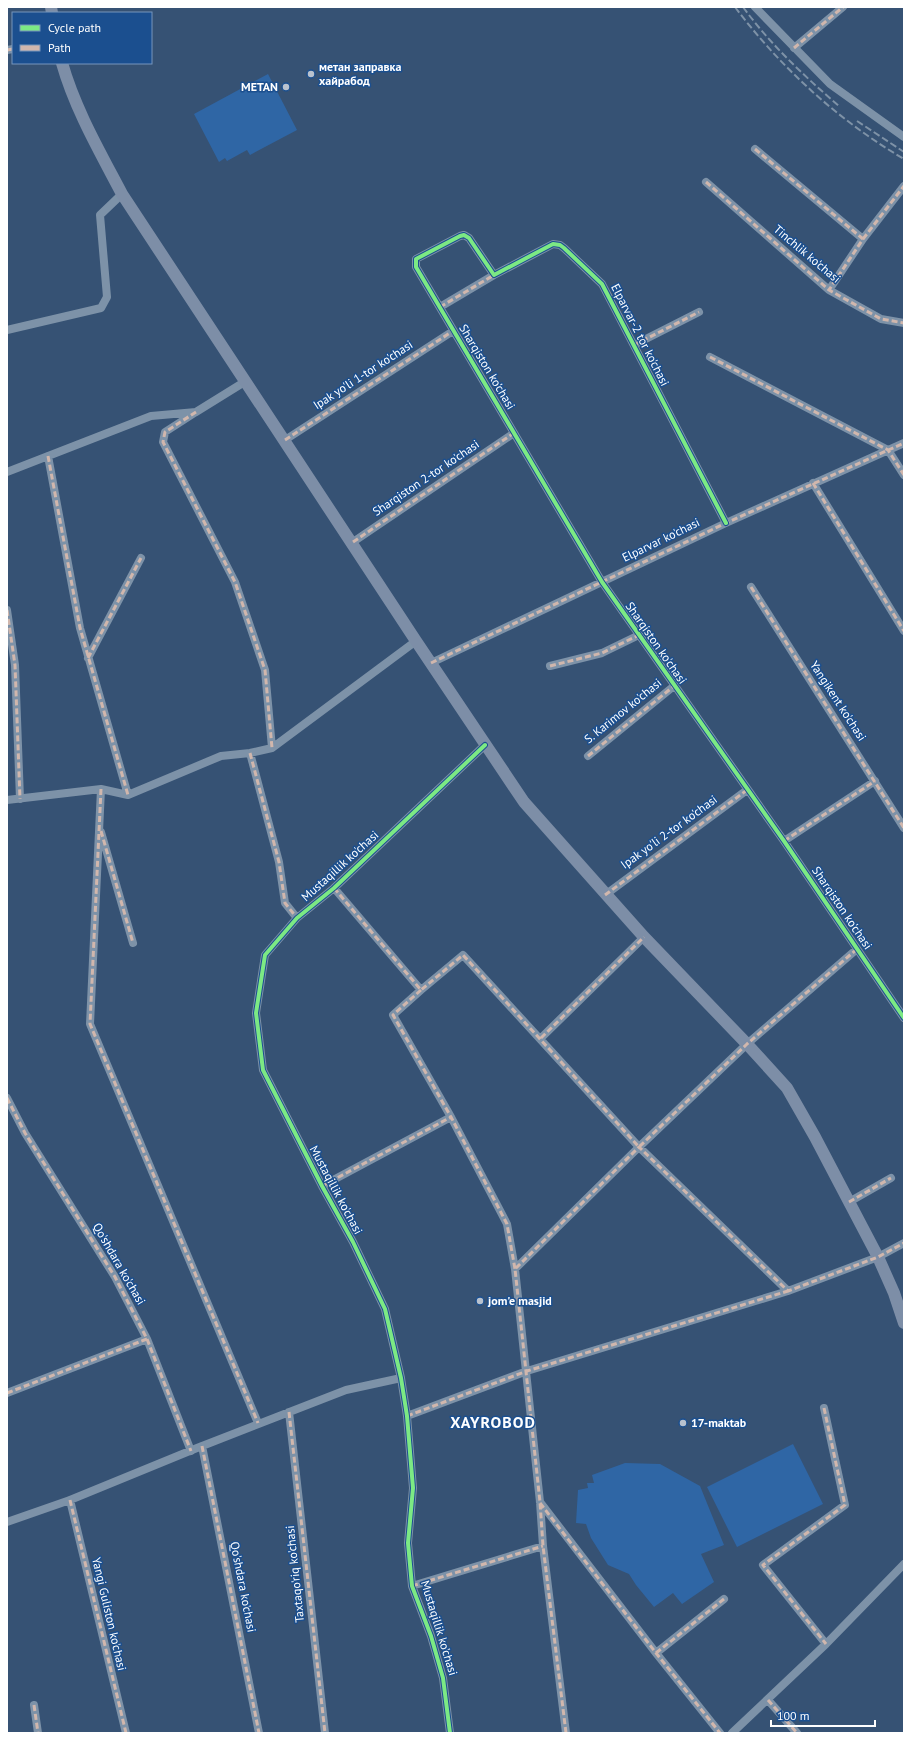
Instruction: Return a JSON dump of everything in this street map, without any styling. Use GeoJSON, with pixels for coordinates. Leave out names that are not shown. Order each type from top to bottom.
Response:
{"type":"FeatureCollection","features":[{"type":"Feature","properties":{"kind":"main road"},"geometry":{"type":"LineString","coordinates":[[62,64],[70,87],[87,126],[122,194],[352,542],[416,642],[524,802],[644,938],[747,1044],[787,1088],[815,1137],[878,1257],[894,1293],[904,1323]]}},
{"type":"Feature","properties":{"kind":"street"},"geometry":{"type":"LineString","coordinates":[[755,7],[830,84],[904,137]]}},
{"type":"Feature","properties":{"kind":"street"},"geometry":{"type":"LineString","coordinates":[[794,48],[843,7]]}},
{"type":"Feature","properties":{"kind":"street"},"geometry":{"type":"LineString","coordinates":[[755,149],[863,239]]}},
{"type":"Feature","properties":{"kind":"street","name":"Tinchlik ko'chasi"},"geometry":{"type":"LineString","coordinates":[[706,182],[829,290],[881,320],[904,323]]}},
{"type":"Feature","properties":{"kind":"street"},"geometry":{"type":"LineString","coordinates":[[829,290],[863,239],[904,186]]}},
{"type":"Feature","properties":{"kind":"street"},"geometry":{"type":"LineString","coordinates":[[7,330],[101,308],[107,297],[100,215],[122,194]]}},
{"type":"Feature","properties":{"kind":"street","name":"Sharqiston ko'chasi"},"geometry":{"type":"LineString","coordinates":[[494,275],[469,238],[464,235],[419,257],[415,264],[453,331],[602,582],[784,841],[904,1018]]}},
{"type":"Feature","properties":{"kind":"street","name":"Elparvar-2 tor ko'chasi"},"geometry":{"type":"LineString","coordinates":[[440,307],[494,275],[550,246],[555,244],[560,245],[602,284],[726,523]]}},
{"type":"Feature","properties":{"kind":"street"},"geometry":{"type":"LineString","coordinates":[[634,345],[699,312]]}},
{"type":"Feature","properties":{"kind":"street","name":"Ipak yo'li 1-tor ko'chasi"},"geometry":{"type":"LineString","coordinates":[[285,440],[453,331]]}},
{"type":"Feature","properties":{"kind":"street"},"geometry":{"type":"LineString","coordinates":[[710,357],[888,450],[904,475]]}},
{"type":"Feature","properties":{"kind":"street"},"geometry":{"type":"LineString","coordinates":[[246,381],[166,432],[163,442],[235,582],[266,670],[272,748]]}},
{"type":"Feature","properties":{"kind":"street"},"geometry":{"type":"LineString","coordinates":[[7,472],[152,416],[196,412]]}},
{"type":"Feature","properties":{"kind":"street","name":"Sharqiston 2-tor ko'chasi"},"geometry":{"type":"LineString","coordinates":[[352,542],[514,433]]}},
{"type":"Feature","properties":{"kind":"street","name":"Elparvar ko'chasi"},"geometry":{"type":"LineString","coordinates":[[431,663],[726,523],[904,443]]}},
{"type":"Feature","properties":{"kind":"street"},"geometry":{"type":"LineString","coordinates":[[48,456],[80,628],[128,795]]}},
{"type":"Feature","properties":{"kind":"street"},"geometry":{"type":"LineString","coordinates":[[813,483],[904,631]]}},
{"type":"Feature","properties":{"kind":"street"},"geometry":{"type":"LineString","coordinates":[[88,658],[141,558]]}},
{"type":"Feature","properties":{"kind":"street","name":"Yangikent ko'chasi"},"geometry":{"type":"LineString","coordinates":[[751,587],[904,828]]}},
{"type":"Feature","properties":{"kind":"street"},"geometry":{"type":"LineString","coordinates":[[7,610],[15,665],[20,799]]}},
{"type":"Feature","properties":{"kind":"street"},"geometry":{"type":"LineString","coordinates":[[550,666],[602,653],[639,636]]}},
{"type":"Feature","properties":{"kind":"street"},"geometry":{"type":"LineString","coordinates":[[7,800],[101,789],[128,795],[221,756],[250,753],[272,748],[416,642]]}},
{"type":"Feature","properties":{"kind":"street","name":"S. Karimov ko'chasi"},"geometry":{"type":"LineString","coordinates":[[588,756],[674,686]]}},
{"type":"Feature","properties":{"kind":"street","name":"Mustaqillik ko'chasi"},"geometry":{"type":"LineString","coordinates":[[450,1733],[443,1678],[431,1636],[412,1586],[408,1543],[413,1488],[407,1416],[401,1378],[385,1310],[353,1242],[322,1186],[264,1070],[256,1013],[264,955],[298,918],[334,888],[485,745]]}},
{"type":"Feature","properties":{"kind":"street"},"geometry":{"type":"LineString","coordinates":[[250,753],[279,862],[285,903],[298,918]]}},
{"type":"Feature","properties":{"kind":"street"},"geometry":{"type":"LineString","coordinates":[[784,841],[875,781]]}},
{"type":"Feature","properties":{"kind":"street"},"geometry":{"type":"LineString","coordinates":[[101,789],[90,1024],[258,1424]]}},
{"type":"Feature","properties":{"kind":"street","name":"Ipak yo'li 2-tor ko'chasi"},"geometry":{"type":"LineString","coordinates":[[605,895],[747,790]]}},
{"type":"Feature","properties":{"kind":"street"},"geometry":{"type":"LineString","coordinates":[[99,825],[133,943]]}},
{"type":"Feature","properties":{"kind":"street"},"geometry":{"type":"LineString","coordinates":[[334,888],[421,990]]}},
{"type":"Feature","properties":{"kind":"street"},"geometry":{"type":"LineString","coordinates":[[541,1038],[644,938]]}},
{"type":"Feature","properties":{"kind":"street"},"geometry":{"type":"LineString","coordinates":[[515,1269],[639,1147],[747,1044],[857,949]]}},
{"type":"Feature","properties":{"kind":"street"},"geometry":{"type":"LineString","coordinates":[[566,1733],[543,1546],[527,1371],[515,1269],[507,1224],[451,1117],[393,1015],[463,955],[541,1038],[639,1147],[788,1291]]}},
{"type":"Feature","properties":{"kind":"street","name":"Qo'shdara ko'chasi"},"geometry":{"type":"LineString","coordinates":[[7,1098],[25,1133],[115,1277],[147,1339],[191,1451]]}},
{"type":"Feature","properties":{"kind":"street"},"geometry":{"type":"LineString","coordinates":[[322,1186],[451,1117]]}},
{"type":"Feature","properties":{"kind":"street"},"geometry":{"type":"LineString","coordinates":[[849,1202],[890,1178]]}},
{"type":"Feature","properties":{"kind":"street"},"geometry":{"type":"LineString","coordinates":[[407,1416],[527,1371],[788,1291],[878,1257],[904,1243]]}},
{"type":"Feature","properties":{"kind":"street"},"geometry":{"type":"LineString","coordinates":[[7,1393],[147,1339]]}},
{"type":"Feature","properties":{"kind":"street"},"geometry":{"type":"LineString","coordinates":[[7,1522],[70,1500],[202,1446],[346,1390],[401,1378]]}},
{"type":"Feature","properties":{"kind":"street"},"geometry":{"type":"LineString","coordinates":[[824,1408],[845,1504],[763,1565],[826,1644]]}},
{"type":"Feature","properties":{"kind":"street","name":"Taxtaqo'riq ko'chasi"},"geometry":{"type":"LineString","coordinates":[[289,1412],[324,1733]]}},
{"type":"Feature","properties":{"kind":"street","name":"Qo'shdara ko'chasi"},"geometry":{"type":"LineString","coordinates":[[202,1446],[259,1733]]}},
{"type":"Feature","properties":{"kind":"street","name":"Yangi Guliston ko'chasi"},"geometry":{"type":"LineString","coordinates":[[70,1500],[126,1733]]}},
{"type":"Feature","properties":{"kind":"street"},"geometry":{"type":"LineString","coordinates":[[540,1502],[656,1653],[720,1733]]}},
{"type":"Feature","properties":{"kind":"street"},"geometry":{"type":"LineString","coordinates":[[412,1586],[543,1546]]}},
{"type":"Feature","properties":{"kind":"street"},"geometry":{"type":"LineString","coordinates":[[732,1733],[826,1644],[904,1564]]}},
{"type":"Feature","properties":{"kind":"street"},"geometry":{"type":"LineString","coordinates":[[656,1653],[724,1599]]}},
{"type":"Feature","properties":{"kind":"street"},"geometry":{"type":"LineString","coordinates":[[768,1700],[797,1733]]}},
{"type":"Feature","properties":{"kind":"street"},"geometry":{"type":"LineString","coordinates":[[34,1705],[38,1733]]}},
{"type":"Feature","properties":{"kind":"shaded area"},"geometry":{"type":"Polygon","coordinates":[[[268,74],[297,130],[250,155],[247,150],[227,161],[225,158],[219,162],[194,114],[268,74]]]}},
{"type":"Feature","properties":{"kind":"shaded area"},"geometry":{"type":"Polygon","coordinates":[[[793,1444],[823,1504],[737,1547],[707,1487],[793,1444]]]}},
{"type":"Feature","properties":{"kind":"shaded area"},"geometry":{"type":"Polygon","coordinates":[[[625,1463],[660,1464],[700,1486],[724,1545],[701,1554],[714,1582],[682,1604],[673,1593],[654,1607],[629,1574],[608,1565],[591,1538],[586,1524],[576,1523],[578,1490],[588,1488],[587,1483],[594,1483],[592,1475],[625,1463]]]}},
{"type":"Feature","properties":{"kind":"railway"},"geometry":{"type":"LineString","coordinates":[[735,7],[771,51],[812,91],[856,128],[904,159]]}},
{"type":"Feature","properties":{"kind":"railway"},"geometry":{"type":"LineString","coordinates":[[743,7],[764,34],[788,59],[839,106]]}},
{"type":"Feature","properties":{"kind":"railway"},"geometry":{"type":"LineString","coordinates":[[857,121],[904,152]]}},
{"type":"Feature","properties":{"kind":"marked path"},"geometry":{"type":"LineString","coordinates":[[794,48],[843,7]]}},
{"type":"Feature","properties":{"kind":"marked path"},"geometry":{"type":"LineString","coordinates":[[7,50],[12,49]]}},
{"type":"Feature","properties":{"kind":"marked path"},"geometry":{"type":"LineString","coordinates":[[755,149],[863,239],[829,290]]}},
{"type":"Feature","properties":{"kind":"marked path"},"geometry":{"type":"LineString","coordinates":[[706,182],[829,290],[881,319],[904,323]]}},
{"type":"Feature","properties":{"kind":"marked path"},"geometry":{"type":"LineString","coordinates":[[863,239],[904,186]]}},
{"type":"Feature","properties":{"kind":"marked path"},"geometry":{"type":"LineString","coordinates":[[440,307],[494,275]]}},
{"type":"Feature","properties":{"kind":"marked path"},"geometry":{"type":"LineString","coordinates":[[634,345],[699,312]]}},
{"type":"Feature","properties":{"kind":"marked path"},"geometry":{"type":"LineString","coordinates":[[285,440],[453,331]]}},
{"type":"Feature","properties":{"kind":"marked path"},"geometry":{"type":"LineString","coordinates":[[710,357],[888,450],[904,475]]}},
{"type":"Feature","properties":{"kind":"marked path"},"geometry":{"type":"LineString","coordinates":[[196,412],[165,432],[163,442],[235,582],[265,670],[272,748]]}},
{"type":"Feature","properties":{"kind":"marked path"},"geometry":{"type":"LineString","coordinates":[[353,542],[514,433]]}},
{"type":"Feature","properties":{"kind":"marked path"},"geometry":{"type":"LineString","coordinates":[[431,663],[726,523],[904,443]]}},
{"type":"Feature","properties":{"kind":"marked path"},"geometry":{"type":"LineString","coordinates":[[48,456],[80,628],[128,795]]}},
{"type":"Feature","properties":{"kind":"marked path"},"geometry":{"type":"LineString","coordinates":[[813,483],[904,631]]}},
{"type":"Feature","properties":{"kind":"marked path"},"geometry":{"type":"LineString","coordinates":[[88,658],[141,558]]}},
{"type":"Feature","properties":{"kind":"marked path"},"geometry":{"type":"LineString","coordinates":[[751,587],[904,828]]}},
{"type":"Feature","properties":{"kind":"marked path"},"geometry":{"type":"LineString","coordinates":[[7,610],[15,665],[20,799]]}},
{"type":"Feature","properties":{"kind":"marked path"},"geometry":{"type":"LineString","coordinates":[[550,666],[602,653],[639,635]]}},
{"type":"Feature","properties":{"kind":"marked path"},"geometry":{"type":"LineString","coordinates":[[588,756],[674,686]]}},
{"type":"Feature","properties":{"kind":"marked path"},"geometry":{"type":"LineString","coordinates":[[250,753],[279,862],[285,903],[297,918]]}},
{"type":"Feature","properties":{"kind":"marked path"},"geometry":{"type":"LineString","coordinates":[[784,841],[875,781]]}},
{"type":"Feature","properties":{"kind":"marked path"},"geometry":{"type":"LineString","coordinates":[[101,789],[90,1024],[258,1423]]}},
{"type":"Feature","properties":{"kind":"marked path"},"geometry":{"type":"LineString","coordinates":[[605,895],[747,790]]}},
{"type":"Feature","properties":{"kind":"marked path"},"geometry":{"type":"LineString","coordinates":[[101,831],[133,943]]}},
{"type":"Feature","properties":{"kind":"marked path"},"geometry":{"type":"LineString","coordinates":[[334,888],[421,990],[463,955],[639,1147],[747,1044],[857,949]]}},
{"type":"Feature","properties":{"kind":"marked path"},"geometry":{"type":"LineString","coordinates":[[541,1038],[644,937]]}},
{"type":"Feature","properties":{"kind":"marked path"},"geometry":{"type":"LineString","coordinates":[[421,990],[393,1015],[451,1117],[507,1224],[515,1269]]}},
{"type":"Feature","properties":{"kind":"marked path"},"geometry":{"type":"LineString","coordinates":[[7,1098],[25,1133],[115,1277],[147,1339],[191,1451]]}},
{"type":"Feature","properties":{"kind":"marked path"},"geometry":{"type":"LineString","coordinates":[[322,1186],[451,1117]]}},
{"type":"Feature","properties":{"kind":"marked path"},"geometry":{"type":"LineString","coordinates":[[566,1733],[543,1546],[540,1502],[515,1269],[639,1147],[788,1291],[878,1257],[904,1243]]}},
{"type":"Feature","properties":{"kind":"marked path"},"geometry":{"type":"LineString","coordinates":[[849,1202],[891,1178]]}},
{"type":"Feature","properties":{"kind":"marked path"},"geometry":{"type":"LineString","coordinates":[[407,1416],[527,1371],[788,1291]]}},
{"type":"Feature","properties":{"kind":"marked path"},"geometry":{"type":"LineString","coordinates":[[7,1393],[147,1339]]}},
{"type":"Feature","properties":{"kind":"marked path"},"geometry":{"type":"LineString","coordinates":[[824,1408],[845,1505],[763,1565],[826,1644]]}},
{"type":"Feature","properties":{"kind":"marked path"},"geometry":{"type":"LineString","coordinates":[[289,1412],[325,1733]]}},
{"type":"Feature","properties":{"kind":"marked path"},"geometry":{"type":"LineString","coordinates":[[202,1446],[259,1733]]}},
{"type":"Feature","properties":{"kind":"marked path"},"geometry":{"type":"LineString","coordinates":[[70,1500],[126,1733]]}},
{"type":"Feature","properties":{"kind":"marked path"},"geometry":{"type":"LineString","coordinates":[[540,1503],[720,1733]]}},
{"type":"Feature","properties":{"kind":"marked path"},"geometry":{"type":"LineString","coordinates":[[412,1586],[543,1546]]}},
{"type":"Feature","properties":{"kind":"marked path"},"geometry":{"type":"LineString","coordinates":[[656,1653],[724,1599]]}},
{"type":"Feature","properties":{"kind":"marked path"},"geometry":{"type":"LineString","coordinates":[[768,1700],[797,1733]]}},
{"type":"Feature","properties":{"kind":"marked path"},"geometry":{"type":"LineString","coordinates":[[34,1705],[38,1733]]}},
{"type":"Feature","properties":{"kind":"cycle path"},"geometry":{"type":"LineString","coordinates":[[726,523],[602,284],[564,248],[560,245],[553,244],[494,275],[469,238],[464,235],[416,259],[416,267],[602,582],[784,841],[904,1018]]}},
{"type":"Feature","properties":{"kind":"cycle path"},"geometry":{"type":"LineString","coordinates":[[450,1733],[443,1678],[431,1636],[412,1586],[408,1543],[413,1488],[407,1416],[401,1378],[385,1309],[353,1242],[322,1186],[263,1070],[256,1013],[265,955],[297,918],[334,888],[485,745]]}},
{"type":"Feature","properties":{"kind":"place","name":"метан заправка хайрабод"},"geometry":{"type":"Point","coordinates":[311,74]}},
{"type":"Feature","properties":{"kind":"place","name":"METAN"},"geometry":{"type":"Point","coordinates":[286,87]}},
{"type":"Feature","properties":{"kind":"place","name":"jom'e masjid"},"geometry":{"type":"Point","coordinates":[480,1301]}},
{"type":"Feature","properties":{"kind":"place","name":"17-maktab"},"geometry":{"type":"Point","coordinates":[683,1423]}},
{"type":"Feature","properties":{"kind":"district","name":"XAYROBOD"},"geometry":{"type":"Point","coordinates":[493,1422]}}]}
